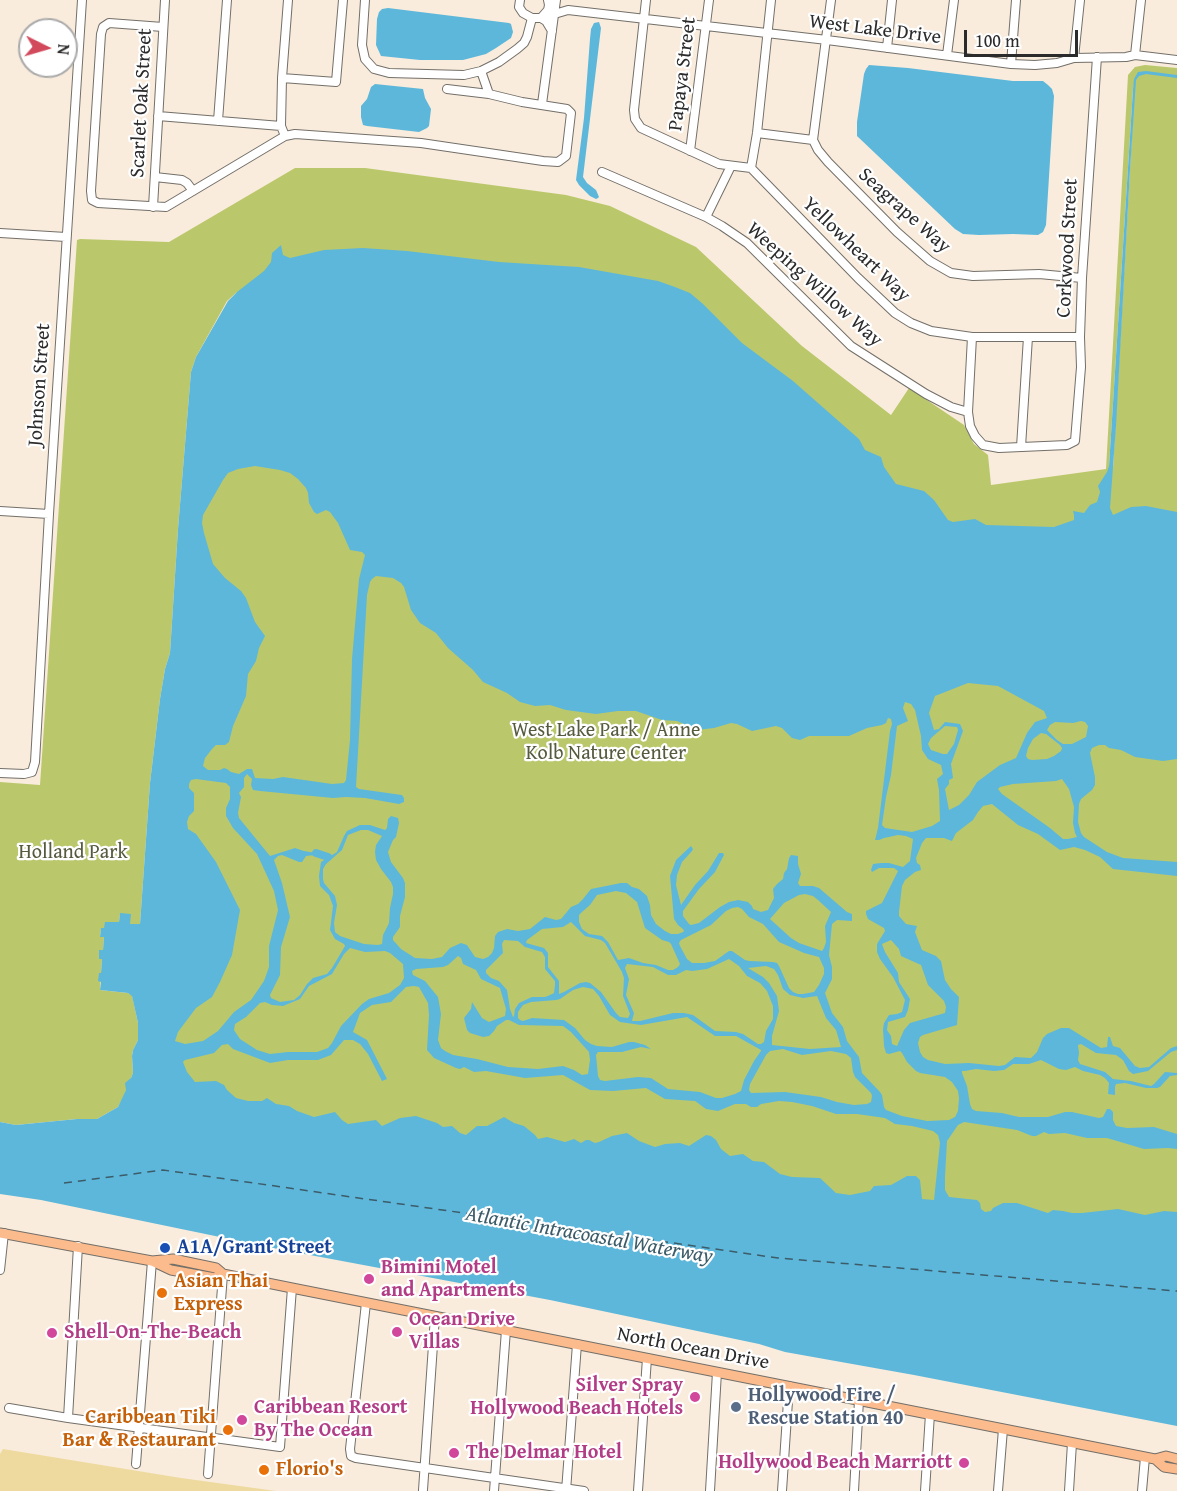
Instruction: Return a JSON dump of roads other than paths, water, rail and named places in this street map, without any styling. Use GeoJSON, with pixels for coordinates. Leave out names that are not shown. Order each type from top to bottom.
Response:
{"type":"FeatureCollection","features":[{"type":"Feature","properties":{"kind":"main road","name":"North Ocean Drive"},"geometry":{"type":"LineString","coordinates":[[2,1233],[152,1261],[173,1259],[216,1268],[223,1274],[1072,1443],[1155,1459],[1166,1456],[1177,1458]]}},
{"type":"Feature","properties":{"kind":"main road","name":"North Ocean Drive"},"geometry":{"type":"LineString","coordinates":[[1155,1459],[1164,1467],[1177,1469]]}},
{"type":"Feature","properties":{"kind":"street","name":"Johnson Street"},"geometry":{"type":"LineString","coordinates":[[0,772],[24,774],[32,772],[35,762],[82,0]]}},
{"type":"Feature","properties":{"kind":"street","name":"Scarlet Oak Street"},"geometry":{"type":"LineString","coordinates":[[153,207],[165,0]]}},
{"type":"Feature","properties":{"kind":"street"},"geometry":{"type":"LineString","coordinates":[[218,121],[227,0]]}},
{"type":"Feature","properties":{"kind":"street"},"geometry":{"type":"LineString","coordinates":[[285,136],[281,126],[282,78],[288,0]]}},
{"type":"Feature","properties":{"kind":"street"},"geometry":{"type":"LineString","coordinates":[[282,78],[336,82],[343,0]]}},
{"type":"Feature","properties":{"kind":"street"},"geometry":{"type":"LineString","coordinates":[[365,0],[362,45],[365,59],[374,69],[389,73],[435,75],[464,75],[482,71],[499,62],[524,43],[536,18],[548,10],[553,1]]}},
{"type":"Feature","properties":{"kind":"street"},"geometry":{"type":"LineString","coordinates":[[520,0],[519,7],[523,13],[546,21],[552,31]]}},
{"type":"Feature","properties":{"kind":"street"},"geometry":{"type":"LineString","coordinates":[[646,0],[634,110],[635,119],[641,128],[719,164],[751,168],[757,133],[771,0]]}},
{"type":"Feature","properties":{"kind":"street","name":"Papaya Street"},"geometry":{"type":"LineString","coordinates":[[690,151],[709,0]]}},
{"type":"Feature","properties":{"kind":"street"},"geometry":{"type":"LineString","coordinates":[[757,133],[813,140],[831,0]]}},
{"type":"Feature","properties":{"kind":"street"},"geometry":{"type":"LineString","coordinates":[[887,48],[892,0]]}},
{"type":"Feature","properties":{"kind":"street"},"geometry":{"type":"LineString","coordinates":[[947,55],[954,0]]}},
{"type":"Feature","properties":{"kind":"street"},"geometry":{"type":"LineString","coordinates":[[1011,63],[1016,0]]}},
{"type":"Feature","properties":{"kind":"street"},"geometry":{"type":"LineString","coordinates":[[1074,58],[1080,0]]}},
{"type":"Feature","properties":{"kind":"street"},"geometry":{"type":"LineString","coordinates":[[1135,55],[1141,0]]}},
{"type":"Feature","properties":{"kind":"street"},"geometry":{"type":"LineString","coordinates":[[542,104],[554,14],[553,1]]}},
{"type":"Feature","properties":{"kind":"street","name":"West Lake Drive"},"geometry":{"type":"LineString","coordinates":[[553,1],[568,10]]}},
{"type":"Feature","properties":{"kind":"street","name":"West Lake Drive"},"geometry":{"type":"LineString","coordinates":[[536,18],[568,10],[1035,65],[1057,63],[1074,58],[1135,55],[1177,60]]}},
{"type":"Feature","properties":{"kind":"street"},"geometry":{"type":"LineString","coordinates":[[163,27],[109,23],[103,27],[100,34],[91,191],[92,200],[98,203],[166,207],[285,136],[295,134],[421,143],[543,161],[558,162],[566,156],[571,113],[567,109],[522,102],[489,93],[447,89]]}},
{"type":"Feature","properties":{"kind":"street","name":"Corkwood Street"},"geometry":{"type":"LineString","coordinates":[[1020,447],[1067,445],[1075,441],[1081,367],[1082,279],[1097,57]]}},
{"type":"Feature","properties":{"kind":"street"},"geometry":{"type":"LineString","coordinates":[[482,71],[489,93]]}},
{"type":"Feature","properties":{"kind":"street"},"geometry":{"type":"LineString","coordinates":[[158,116],[281,126]]}},
{"type":"Feature","properties":{"kind":"street","name":"Seagrape Way"},"geometry":{"type":"LineString","coordinates":[[813,140],[828,162],[897,232],[930,261],[951,273],[973,276],[1039,274],[1082,279]]}},
{"type":"Feature","properties":{"kind":"street"},"geometry":{"type":"LineString","coordinates":[[706,217],[731,166]]}},
{"type":"Feature","properties":{"kind":"street","name":"Yellowheart Way"},"geometry":{"type":"LineString","coordinates":[[751,168],[858,278],[896,313],[911,323],[931,331],[972,337],[1080,337]]}},
{"type":"Feature","properties":{"kind":"street","name":"Weeping Willow Way"},"geometry":{"type":"LineString","coordinates":[[602,172],[706,217],[747,243],[850,346],[926,394],[951,407],[968,411]]}},
{"type":"Feature","properties":{"kind":"street"},"geometry":{"type":"LineString","coordinates":[[155,177],[182,180],[193,191]]}},
{"type":"Feature","properties":{"kind":"street"},"geometry":{"type":"LineString","coordinates":[[0,233],[66,237]]}},
{"type":"Feature","properties":{"kind":"street"},"geometry":{"type":"LineString","coordinates":[[972,337],[968,411],[970,426],[983,445],[999,448],[1020,447],[1028,337]]}},
{"type":"Feature","properties":{"kind":"street"},"geometry":{"type":"LineString","coordinates":[[0,511],[49,514]]}},
{"type":"Feature","properties":{"kind":"street"},"geometry":{"type":"LineString","coordinates":[[0,1270],[2,1233]]}},
{"type":"Feature","properties":{"kind":"street"},"geometry":{"type":"LineString","coordinates":[[68,1418],[78,1246]]}},
{"type":"Feature","properties":{"kind":"street"},"geometry":{"type":"LineString","coordinates":[[136,1464],[152,1261]]}},
{"type":"Feature","properties":{"kind":"street"},"geometry":{"type":"LineString","coordinates":[[208,1474],[223,1274]]}},
{"type":"Feature","properties":{"kind":"street"},"geometry":{"type":"LineString","coordinates":[[9,1408],[211,1439],[280,1447],[292,1288]]}},
{"type":"Feature","properties":{"kind":"street"},"geometry":{"type":"LineString","coordinates":[[366,1303],[351,1456],[584,1491]]}},
{"type":"Feature","properties":{"kind":"street"},"geometry":{"type":"LineString","coordinates":[[423,1490],[435,1316]]}},
{"type":"Feature","properties":{"kind":"street"},"geometry":{"type":"LineString","coordinates":[[494,1491],[506,1330]]}},
{"type":"Feature","properties":{"kind":"street"},"geometry":{"type":"LineString","coordinates":[[566,1490],[578,1344]]}},
{"type":"Feature","properties":{"kind":"street"},"geometry":{"type":"LineString","coordinates":[[638,1491],[647,1358]]}},
{"type":"Feature","properties":{"kind":"street"},"geometry":{"type":"LineString","coordinates":[[710,1491],[717,1372]]}},
{"type":"Feature","properties":{"kind":"street"},"geometry":{"type":"LineString","coordinates":[[782,1491],[789,1386]]}},
{"type":"Feature","properties":{"kind":"street"},"geometry":{"type":"LineString","coordinates":[[854,1491],[859,1400]]}},
{"type":"Feature","properties":{"kind":"street"},"geometry":{"type":"LineString","coordinates":[[925,1491],[930,1414]]}},
{"type":"Feature","properties":{"kind":"street"},"geometry":{"type":"LineString","coordinates":[[998,1491],[1003,1429]]}},
{"type":"Feature","properties":{"kind":"street"},"geometry":{"type":"LineString","coordinates":[[1069,1491],[1072,1443]]}},
{"type":"Feature","properties":{"kind":"street"},"geometry":{"type":"LineString","coordinates":[[1142,1491],[1145,1457]]}},
{"type":"Feature","properties":{"kind":"water"},"geometry":{"type":"Polygon","coordinates":[[[382,9],[509,23],[513,32],[511,38],[486,54],[463,60],[420,60],[381,56],[376,45],[377,19],[382,9]]]}},
{"type":"Feature","properties":{"kind":"water"},"geometry":{"type":"Polygon","coordinates":[[[599,22],[601,28],[583,177],[596,190],[599,197],[596,199],[590,196],[576,180],[584,118],[591,29],[594,23],[599,22]]]}},
{"type":"Feature","properties":{"kind":"water"},"geometry":{"type":"Polygon","coordinates":[[[869,65],[1013,81],[1043,81],[1048,85],[1054,96],[1046,225],[1043,232],[1038,235],[963,234],[857,136],[864,74],[869,65]]]}},
{"type":"Feature","properties":{"kind":"water","name":"Atlantic Intracoastal Waterway"},"geometry":{"type":"Polygon","coordinates":[[[1138,72],[1177,75],[1177,78],[1146,74],[1139,76],[1136,80],[1110,508],[1113,515],[1131,507],[1146,506],[1177,512],[1177,759],[1163,761],[1135,757],[1105,745],[1092,748],[1090,753],[1095,785],[1081,799],[1078,822],[1084,837],[1107,852],[1123,858],[1177,862],[1177,876],[1113,869],[1100,857],[1085,850],[1074,847],[1060,850],[1038,834],[1018,825],[992,804],[983,806],[973,820],[956,833],[952,841],[944,838],[926,838],[916,858],[921,870],[905,880],[902,886],[899,916],[906,924],[917,926],[915,932],[922,950],[936,956],[941,961],[945,980],[959,997],[957,1025],[920,1037],[918,1043],[920,1052],[928,1060],[945,1064],[1005,1065],[1015,1057],[1031,1058],[1047,1034],[1061,1028],[1069,1028],[1101,1048],[1107,1047],[1108,1037],[1110,1037],[1113,1046],[1120,1048],[1135,1066],[1140,1068],[1149,1067],[1171,1048],[1177,1046],[1177,1050],[1171,1052],[1148,1071],[1133,1074],[1123,1060],[1116,1055],[1096,1053],[1081,1044],[1078,1045],[1080,1064],[1105,1072],[1113,1079],[1151,1086],[1165,1072],[1177,1073],[1157,1088],[1125,1083],[1116,1084],[1115,1095],[1108,1094],[1109,1083],[1100,1075],[1075,1067],[1066,1070],[1059,1069],[1041,1060],[1029,1064],[1013,1064],[1004,1070],[962,1071],[970,1104],[976,1111],[1019,1117],[1048,1117],[1072,1112],[1099,1118],[1103,1117],[1107,1109],[1110,1109],[1113,1112],[1116,1126],[1154,1127],[1177,1134],[1177,1149],[1144,1149],[1107,1138],[1087,1138],[1065,1133],[1044,1132],[1032,1136],[1017,1130],[964,1122],[958,1125],[947,1141],[945,1190],[949,1197],[977,1200],[985,1212],[1003,1203],[1017,1203],[1048,1213],[1053,1210],[1082,1213],[1118,1209],[1145,1215],[1164,1211],[1177,1212],[1177,1426],[785,1352],[759,1344],[550,1300],[278,1249],[41,1200],[0,1194],[0,1122],[16,1125],[97,1119],[118,1107],[126,1090],[125,1083],[133,1073],[132,1056],[138,1040],[138,1023],[132,996],[128,993],[100,990],[101,982],[98,981],[102,959],[99,959],[99,950],[103,950],[104,937],[100,937],[101,928],[104,928],[105,922],[119,922],[120,913],[131,914],[130,924],[140,924],[150,783],[160,699],[170,653],[191,372],[196,357],[228,301],[264,271],[271,262],[272,253],[281,245],[283,255],[290,258],[324,250],[363,248],[407,251],[499,262],[579,267],[658,281],[690,293],[742,343],[793,381],[859,439],[865,450],[881,457],[884,467],[896,484],[924,491],[934,500],[948,520],[953,522],[975,519],[986,525],[1054,527],[1074,520],[1073,511],[1084,513],[1090,505],[1097,502],[1100,492],[1098,486],[1109,466],[1133,89],[1134,79],[1138,72]],[[255,466],[228,473],[203,515],[204,533],[213,564],[241,591],[255,622],[265,636],[256,661],[248,674],[246,696],[229,742],[225,745],[216,745],[205,758],[203,766],[208,770],[224,768],[239,774],[252,769],[255,778],[283,777],[332,784],[344,783],[350,740],[352,659],[359,579],[365,555],[362,552],[350,550],[338,523],[330,512],[326,510],[317,514],[314,512],[309,503],[306,488],[290,473],[255,466]],[[376,576],[370,582],[367,595],[356,787],[402,795],[404,802],[399,804],[365,798],[333,798],[253,790],[252,779],[247,774],[244,778],[244,787],[239,793],[241,797],[239,818],[270,856],[295,848],[316,853],[306,856],[302,862],[282,855],[274,860],[290,917],[281,947],[280,975],[270,995],[271,998],[280,1002],[294,1000],[313,978],[327,974],[332,968],[345,946],[335,939],[330,930],[333,906],[329,895],[320,886],[321,862],[337,852],[347,831],[360,825],[370,825],[385,830],[391,816],[398,818],[399,823],[396,837],[388,852],[391,862],[405,883],[400,927],[393,940],[401,949],[415,958],[442,957],[450,948],[461,943],[467,945],[475,957],[483,959],[492,953],[498,932],[507,929],[518,931],[530,929],[545,917],[561,919],[591,889],[621,883],[627,883],[639,889],[647,896],[651,915],[656,924],[671,934],[683,932],[674,919],[670,876],[676,860],[691,846],[693,849],[682,862],[677,875],[676,885],[681,905],[719,853],[724,855],[715,872],[683,911],[683,916],[689,924],[699,923],[720,907],[738,900],[748,902],[753,909],[761,912],[768,910],[774,898],[773,889],[783,879],[789,858],[791,855],[798,856],[800,886],[819,888],[852,914],[852,921],[837,920],[832,924],[829,955],[832,979],[825,993],[832,1013],[843,1027],[847,1041],[859,1057],[862,1073],[882,1095],[886,1110],[927,1121],[949,1120],[955,1117],[959,1098],[958,1091],[952,1082],[945,1077],[916,1071],[900,1051],[889,1054],[886,1053],[884,1046],[884,1023],[889,1015],[902,1012],[905,1000],[877,952],[877,944],[885,931],[884,928],[868,919],[866,911],[882,903],[898,871],[894,868],[879,868],[872,872],[871,870],[873,864],[881,863],[903,867],[910,861],[913,839],[898,835],[875,840],[891,719],[888,718],[882,725],[867,728],[849,736],[809,736],[800,740],[792,738],[782,728],[776,726],[752,731],[731,723],[697,730],[677,721],[662,720],[636,711],[596,714],[566,710],[550,705],[535,706],[520,702],[483,682],[436,633],[420,623],[411,610],[401,583],[393,578],[376,576]],[[968,683],[935,696],[929,713],[934,730],[939,729],[945,722],[960,724],[963,731],[951,764],[953,778],[949,780],[945,789],[949,810],[959,805],[969,795],[977,782],[1000,765],[1016,758],[1027,733],[1035,722],[1047,718],[1044,711],[998,686],[968,683]],[[905,702],[903,708],[908,721],[897,726],[882,825],[885,828],[912,832],[940,821],[937,779],[943,774],[941,765],[928,759],[922,750],[915,710],[911,704],[905,702]],[[1081,721],[1055,722],[1047,730],[1063,744],[1072,744],[1086,737],[1088,726],[1081,721]],[[945,726],[931,738],[928,744],[931,750],[947,754],[954,744],[957,727],[945,726]],[[1041,733],[1033,739],[1028,748],[1026,756],[1028,759],[1047,759],[1061,751],[1062,748],[1046,734],[1041,733]],[[196,779],[191,780],[189,784],[189,788],[194,793],[194,811],[187,822],[188,829],[196,834],[216,862],[240,910],[232,955],[220,982],[212,997],[196,1008],[178,1032],[175,1041],[185,1044],[203,1041],[218,1031],[234,1012],[251,1000],[264,981],[269,967],[269,946],[278,910],[274,891],[257,854],[233,828],[226,816],[230,787],[226,783],[196,779]],[[1062,779],[998,789],[1002,794],[1063,839],[1077,837],[1073,823],[1074,807],[1069,789],[1062,779]],[[368,830],[348,835],[342,850],[323,869],[324,883],[335,896],[337,905],[335,932],[364,944],[382,944],[383,935],[389,923],[393,887],[376,860],[376,845],[382,836],[368,830]],[[616,891],[597,895],[579,915],[582,929],[589,934],[602,936],[618,960],[629,958],[668,970],[673,970],[680,964],[671,944],[645,928],[637,902],[626,893],[616,891]],[[805,894],[784,903],[770,919],[791,938],[822,951],[826,942],[825,926],[831,912],[813,896],[805,894]],[[738,907],[726,911],[711,925],[681,940],[680,946],[692,963],[715,961],[732,951],[745,960],[777,963],[789,988],[798,994],[814,992],[824,974],[819,957],[779,942],[763,924],[749,917],[738,907]],[[571,922],[563,927],[542,929],[526,943],[544,948],[548,953],[548,967],[559,981],[559,994],[580,983],[590,983],[601,992],[620,1017],[628,1018],[630,1014],[623,996],[624,978],[605,943],[585,936],[571,922]],[[504,940],[503,953],[486,970],[486,973],[499,981],[507,990],[513,1017],[519,1003],[532,997],[545,997],[554,993],[555,981],[545,969],[545,957],[542,952],[525,947],[518,941],[504,940]],[[891,940],[882,944],[898,973],[899,982],[910,999],[905,1017],[888,1022],[887,1030],[892,1044],[897,1046],[910,1023],[945,1013],[946,1007],[944,1001],[928,985],[921,965],[901,956],[899,949],[891,940]],[[350,948],[332,974],[309,986],[300,999],[283,1006],[260,1003],[235,1024],[234,1030],[240,1039],[257,1050],[270,1054],[317,1052],[328,1048],[341,1026],[362,1004],[369,999],[389,993],[400,985],[404,978],[403,964],[385,951],[365,952],[350,948]],[[458,956],[443,967],[412,971],[413,975],[425,981],[438,997],[441,1014],[438,1040],[445,1051],[453,1055],[508,1067],[538,1069],[563,1066],[582,1075],[588,1074],[589,1052],[563,1026],[519,1025],[506,1020],[489,1036],[483,1037],[470,1033],[464,1018],[471,1009],[472,1002],[482,1018],[489,1022],[505,1016],[506,1009],[500,988],[481,979],[476,970],[463,964],[458,956]],[[729,959],[707,969],[686,970],[676,975],[668,975],[653,967],[627,964],[625,968],[629,979],[626,995],[634,1013],[632,1021],[684,1013],[693,1015],[715,1031],[736,1032],[758,1044],[764,1042],[766,1031],[773,1019],[773,1006],[767,991],[760,983],[747,976],[729,959]],[[766,966],[748,968],[763,977],[777,996],[779,1011],[772,1036],[772,1045],[810,1049],[841,1047],[836,1030],[826,1018],[817,996],[803,998],[790,995],[783,989],[774,969],[766,966]],[[406,987],[391,1002],[372,1005],[360,1013],[353,1032],[367,1040],[387,1079],[382,1081],[368,1054],[360,1044],[353,1040],[344,1040],[331,1055],[318,1060],[288,1060],[270,1063],[233,1049],[228,1044],[222,1045],[214,1053],[183,1062],[195,1082],[216,1081],[224,1085],[236,1098],[262,1101],[267,1098],[276,1104],[289,1106],[314,1117],[335,1112],[348,1124],[376,1120],[382,1126],[400,1118],[416,1116],[443,1127],[452,1126],[466,1135],[477,1126],[487,1126],[504,1117],[524,1126],[538,1139],[547,1137],[565,1142],[574,1139],[581,1143],[589,1140],[595,1143],[627,1133],[655,1147],[680,1143],[689,1146],[706,1135],[716,1140],[721,1149],[730,1156],[743,1154],[753,1161],[764,1162],[780,1174],[792,1177],[820,1178],[836,1193],[850,1195],[870,1191],[874,1186],[891,1185],[907,1176],[916,1176],[920,1180],[922,1199],[934,1200],[940,1143],[938,1135],[933,1131],[895,1124],[885,1118],[836,1114],[792,1102],[779,1101],[761,1104],[757,1107],[735,1104],[718,1111],[706,1109],[695,1101],[665,1099],[646,1088],[613,1091],[590,1090],[563,1075],[525,1078],[486,1071],[474,1072],[464,1067],[460,1069],[434,1058],[427,1050],[428,1003],[419,987],[406,987]],[[583,987],[573,990],[560,999],[523,1005],[518,1012],[520,1020],[532,1018],[564,1020],[585,1040],[597,1046],[612,1047],[634,1042],[651,1049],[641,1047],[622,1052],[598,1052],[596,1055],[600,1080],[651,1078],[668,1089],[700,1092],[722,1098],[741,1091],[744,1080],[761,1051],[736,1036],[715,1036],[687,1017],[641,1025],[620,1022],[610,1015],[593,989],[583,987]],[[783,1049],[770,1051],[750,1084],[751,1093],[785,1092],[821,1097],[854,1105],[871,1102],[872,1096],[855,1077],[851,1058],[846,1054],[831,1051],[802,1055],[783,1049]]]}},
{"type":"Feature","properties":{"kind":"water"},"geometry":{"type":"Polygon","coordinates":[[[375,84],[423,89],[431,109],[429,126],[419,132],[363,125],[361,106],[375,84]]]}},
{"type":"Feature","properties":{"kind":"waterway"},"geometry":{"type":"LineString","coordinates":[[316,853],[328,857]]}},
{"type":"Feature","properties":{"kind":"place","name":"A1A/Grant Street"},"geometry":{"type":"Point","coordinates":[165,1248]}},
{"type":"Feature","properties":{"kind":"place","name":"Bimini Motel and Apartments"},"geometry":{"type":"Point","coordinates":[369,1279]}},
{"type":"Feature","properties":{"kind":"place","name":"Asian Thai Express"},"geometry":{"type":"Point","coordinates":[162,1293]}},
{"type":"Feature","properties":{"kind":"place","name":"Ocean Drive Villas"},"geometry":{"type":"Point","coordinates":[397,1332]}},
{"type":"Feature","properties":{"kind":"place","name":"Shell-On-The-Beach"},"geometry":{"type":"Point","coordinates":[52,1333]}},
{"type":"Feature","properties":{"kind":"place","name":"Silver Spray Hollywood Beach Hotels"},"geometry":{"type":"Point","coordinates":[695,1397]}},
{"type":"Feature","properties":{"kind":"place","name":"Hollywood Fire / Rescue Station 40"},"geometry":{"type":"Point","coordinates":[736,1407]}},
{"type":"Feature","properties":{"kind":"place","name":"Caribbean Resort By The Ocean"},"geometry":{"type":"Point","coordinates":[242,1420]}},
{"type":"Feature","properties":{"kind":"place","name":"Caribbean Tiki Bar & Restaurant"},"geometry":{"type":"Point","coordinates":[228,1430]}},
{"type":"Feature","properties":{"kind":"place","name":"The Delmar Hotel"},"geometry":{"type":"Point","coordinates":[454,1453]}},
{"type":"Feature","properties":{"kind":"place","name":"Hollywood Beach Marriott"},"geometry":{"type":"Point","coordinates":[964,1463]}},
{"type":"Feature","properties":{"kind":"place","name":"Florio's"},"geometry":{"type":"Point","coordinates":[264,1470]}},
{"type":"Feature","properties":{"kind":"park label","name":"West Lake Park / Anne Kolb Nature Center"},"geometry":{"type":"Point","coordinates":[606,742]}},
{"type":"Feature","properties":{"kind":"park label","name":"Holland Park"},"geometry":{"type":"Point","coordinates":[73,853]}}]}
